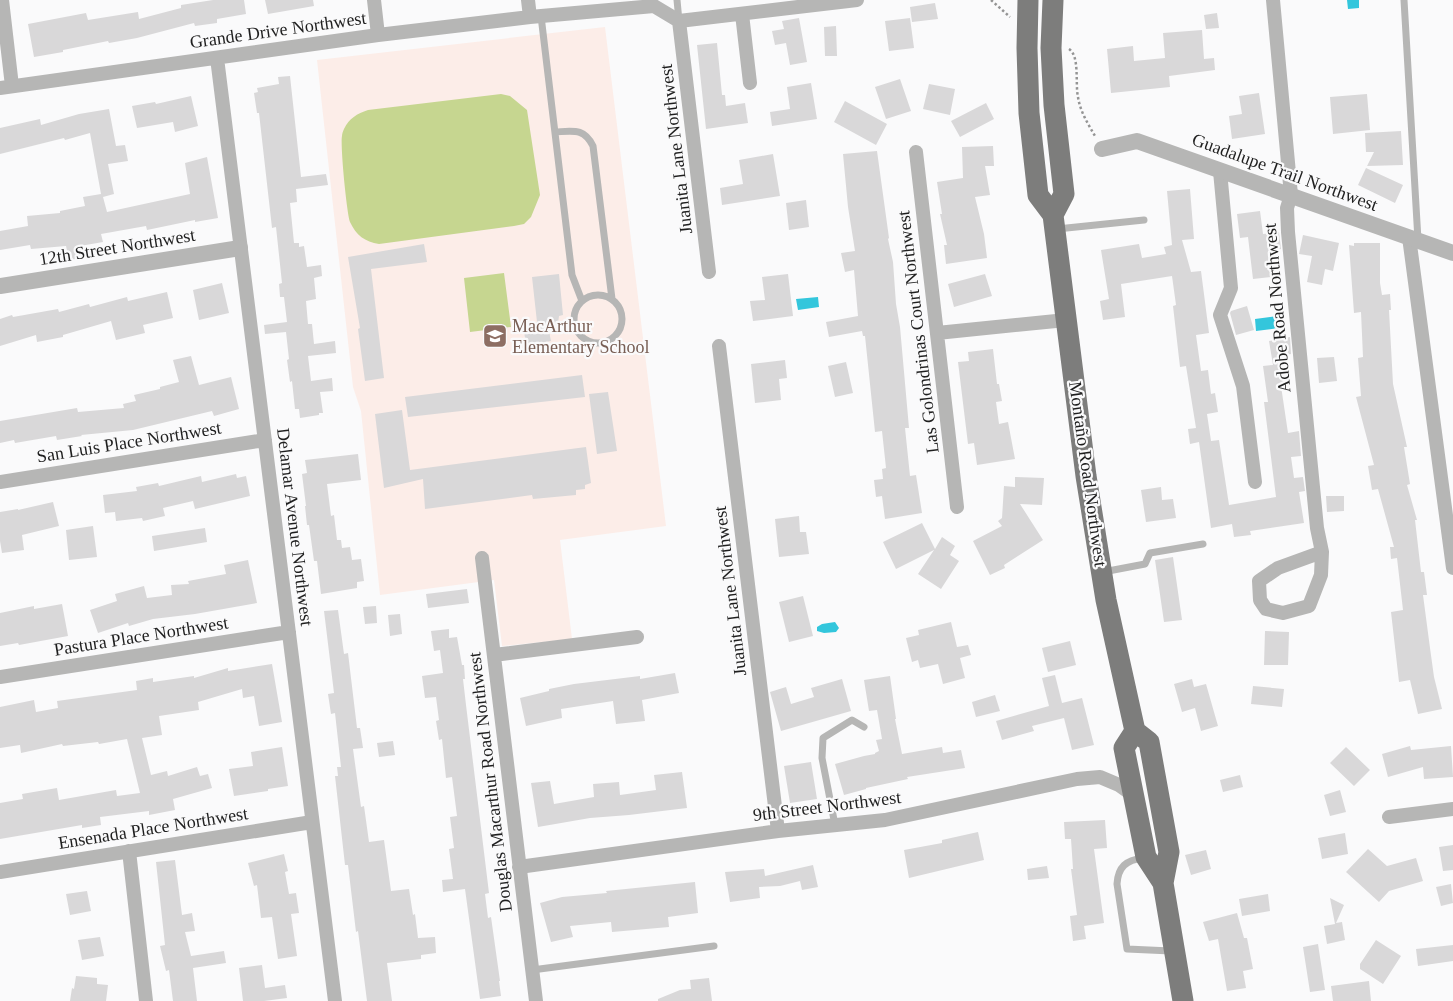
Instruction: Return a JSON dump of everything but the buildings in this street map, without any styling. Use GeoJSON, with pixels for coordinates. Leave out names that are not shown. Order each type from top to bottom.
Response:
{"type":"FeatureCollection","features":[{"type":"Feature","properties":{"kind":"main road","name":"Montaño Road Northwest"},"geometry":{"type":"LineString","coordinates":[[1028,0],[1029,113],[1038,195],[1054,222],[1086,476],[1106,600],[1135,731],[1149,742],[1153,760],[1169,852],[1163,883],[1183,1001]]}},
{"type":"Feature","properties":{"kind":"main road"},"geometry":{"type":"LineString","coordinates":[[1053,0],[1050,48],[1064,194],[1054,222]]}},
{"type":"Feature","properties":{"kind":"main road","name":"Montaño Road Northwest"},"geometry":{"type":"LineString","coordinates":[[1135,731],[1124,748],[1146,857],[1163,883]]}},
{"type":"Feature","properties":{"kind":"street"},"geometry":{"type":"LineString","coordinates":[[2,0],[6,87]]}},
{"type":"Feature","properties":{"kind":"street"},"geometry":{"type":"LineString","coordinates":[[374,0],[378,35]]}},
{"type":"Feature","properties":{"kind":"street"},"geometry":{"type":"LineString","coordinates":[[528,0],[536,16]]}},
{"type":"Feature","properties":{"kind":"street"},"geometry":{"type":"LineString","coordinates":[[679,21],[857,0]]}},
{"type":"Feature","properties":{"kind":"street","name":"Adobe Road Northwest"},"geometry":{"type":"LineString","coordinates":[[1273,0],[1291,195],[1287,208],[1288,232],[1317,528],[1322,552],[1321,575],[1309,606],[1283,614],[1266,609],[1260,600],[1259,582],[1278,568],[1322,552]]}},
{"type":"Feature","properties":{"kind":"street","name":"Grande Drive Northwest"},"geometry":{"type":"LineString","coordinates":[[6,87],[378,35],[536,16],[654,6],[679,21]]}},
{"type":"Feature","properties":{"kind":"street"},"geometry":{"type":"LineString","coordinates":[[742,14],[750,83]]}},
{"type":"Feature","properties":{"kind":"street","name":"Juanita Lane Northwest"},"geometry":{"type":"LineString","coordinates":[[679,21],[709,272]]}},
{"type":"Feature","properties":{"kind":"street","name":"Delamar Avenue Northwest"},"geometry":{"type":"LineString","coordinates":[[218,58],[240,248],[335,1001]]}},
{"type":"Feature","properties":{"kind":"street","name":"Guadalupe Trail Northwest"},"geometry":{"type":"LineString","coordinates":[[1102,149],[1137,141],[1453,253]]}},
{"type":"Feature","properties":{"kind":"street","name":"Las Golondrinas Court Northwest"},"geometry":{"type":"LineString","coordinates":[[916,152],[957,507]]}},
{"type":"Feature","properties":{"kind":"street"},"geometry":{"type":"LineString","coordinates":[[1220,171],[1231,288],[1220,315],[1244,386],[1255,482]]}},
{"type":"Feature","properties":{"kind":"street"},"geometry":{"type":"LineString","coordinates":[[1414,239],[1453,568]]}},
{"type":"Feature","properties":{"kind":"street","name":"12th Street Northwest"},"geometry":{"type":"LineString","coordinates":[[0,286],[240,248]]}},
{"type":"Feature","properties":{"kind":"street"},"geometry":{"type":"LineString","coordinates":[[937,333],[1066,320]]}},
{"type":"Feature","properties":{"kind":"street","name":"Juanita Lane Northwest"},"geometry":{"type":"LineString","coordinates":[[719,346],[778,831]]}},
{"type":"Feature","properties":{"kind":"street","name":"San Luis Place Northwest"},"geometry":{"type":"LineString","coordinates":[[0,482],[265,440]]}},
{"type":"Feature","properties":{"kind":"street","name":"Douglas Macarthur Road Northwest"},"geometry":{"type":"LineString","coordinates":[[482,558],[536,1001]]}},
{"type":"Feature","properties":{"kind":"street","name":"Pastura Place Northwest"},"geometry":{"type":"LineString","coordinates":[[0,677],[288,632]]}},
{"type":"Feature","properties":{"kind":"street"},"geometry":{"type":"LineString","coordinates":[[494,655],[637,637]]}},
{"type":"Feature","properties":{"kind":"street","name":"9th Street Northwest"},"geometry":{"type":"LineString","coordinates":[[519,867],[778,831],[886,820],[1077,779],[1100,777],[1119,785],[1133,796]]}},
{"type":"Feature","properties":{"kind":"street"},"geometry":{"type":"LineString","coordinates":[[1389,817],[1453,809]]}},
{"type":"Feature","properties":{"kind":"street","name":"Ensenada Place Northwest"},"geometry":{"type":"LineString","coordinates":[[0,872],[312,822]]}},
{"type":"Feature","properties":{"kind":"street"},"geometry":{"type":"LineString","coordinates":[[129,851],[146,1001]]}},
{"type":"Feature","properties":{"kind":"lane"},"geometry":{"type":"LineString","coordinates":[[677,0],[679,21]]}},
{"type":"Feature","properties":{"kind":"lane"},"geometry":{"type":"LineString","coordinates":[[1404,0],[1414,239]]}},
{"type":"Feature","properties":{"kind":"lane"},"geometry":{"type":"LineString","coordinates":[[536,16],[555,132],[572,275],[582,301]]}},
{"type":"Feature","properties":{"kind":"lane"},"geometry":{"type":"LineString","coordinates":[[555,132],[576,131],[584,133],[593,146],[612,299]]}},
{"type":"Feature","properties":{"kind":"lane"},"geometry":{"type":"LineString","coordinates":[[1054,222],[1144,220]]}},
{"type":"Feature","properties":{"kind":"lane"},"geometry":{"type":"LineString","coordinates":[[597,295],[612,299],[622,312],[623,321],[621,329],[616,336],[610,341],[603,343],[588,341],[581,337],[576,330],[574,315],[582,301],[597,295]]}},
{"type":"Feature","properties":{"kind":"lane"},"geometry":{"type":"LineString","coordinates":[[1102,572],[1145,564],[1150,553],[1203,544]]}},
{"type":"Feature","properties":{"kind":"lane"},"geometry":{"type":"LineString","coordinates":[[836,825],[822,758],[823,738],[852,720],[864,727]]}},
{"type":"Feature","properties":{"kind":"lane"},"geometry":{"type":"LineString","coordinates":[[1146,857],[1132,859],[1122,866],[1118,876],[1117,884],[1127,949],[1174,951]]}},
{"type":"Feature","properties":{"kind":"lane"},"geometry":{"type":"LineString","coordinates":[[532,970],[714,946]]}},
{"type":"Feature","properties":{"kind":"path"},"geometry":{"type":"LineString","coordinates":[[991,0],[1014,20]]}},
{"type":"Feature","properties":{"kind":"path"},"geometry":{"type":"LineString","coordinates":[[1065,48],[1071,50],[1074,55],[1079,104],[1102,149]]}},
{"type":"Feature","properties":{"kind":"shaded area","name":"MacArthur Elementary School"},"geometry":{"type":"Polygon","coordinates":[[[605,27],[666,526],[560,540],[572,639],[502,646],[494,580],[380,595],[361,411],[353,387],[317,60],[605,27]]]}},
{"type":"Feature","properties":{"kind":"green space"},"geometry":{"type":"Polygon","coordinates":[[[501,94],[510,96],[527,110],[540,195],[531,217],[524,224],[379,244],[369,242],[358,234],[352,227],[349,217],[342,152],[342,133],[351,119],[368,110],[501,94]]]}},
{"type":"Feature","properties":{"kind":"green space"},"geometry":{"type":"Polygon","coordinates":[[[504,273],[511,327],[470,332],[464,278],[504,273]]]}},
{"type":"Feature","properties":{"kind":"water"},"geometry":{"type":"Polygon","coordinates":[[[1347,0],[1359,0],[1359,8],[1348,9],[1347,0]]]}},
{"type":"Feature","properties":{"kind":"water"},"geometry":{"type":"Polygon","coordinates":[[[818,297],[819,307],[798,310],[796,299],[818,297]]]}},
{"type":"Feature","properties":{"kind":"water"},"geometry":{"type":"Polygon","coordinates":[[[1278,316],[1279,328],[1256,331],[1255,319],[1278,316]]]}},
{"type":"Feature","properties":{"kind":"water"},"geometry":{"type":"Polygon","coordinates":[[[835,622],[839,628],[836,632],[824,633],[817,631],[817,627],[822,624],[835,622]]]}},
{"type":"Feature","properties":{"kind":"place","name":"MacArthur Elementary School"},"geometry":{"type":"Point","coordinates":[495,336]}}]}
